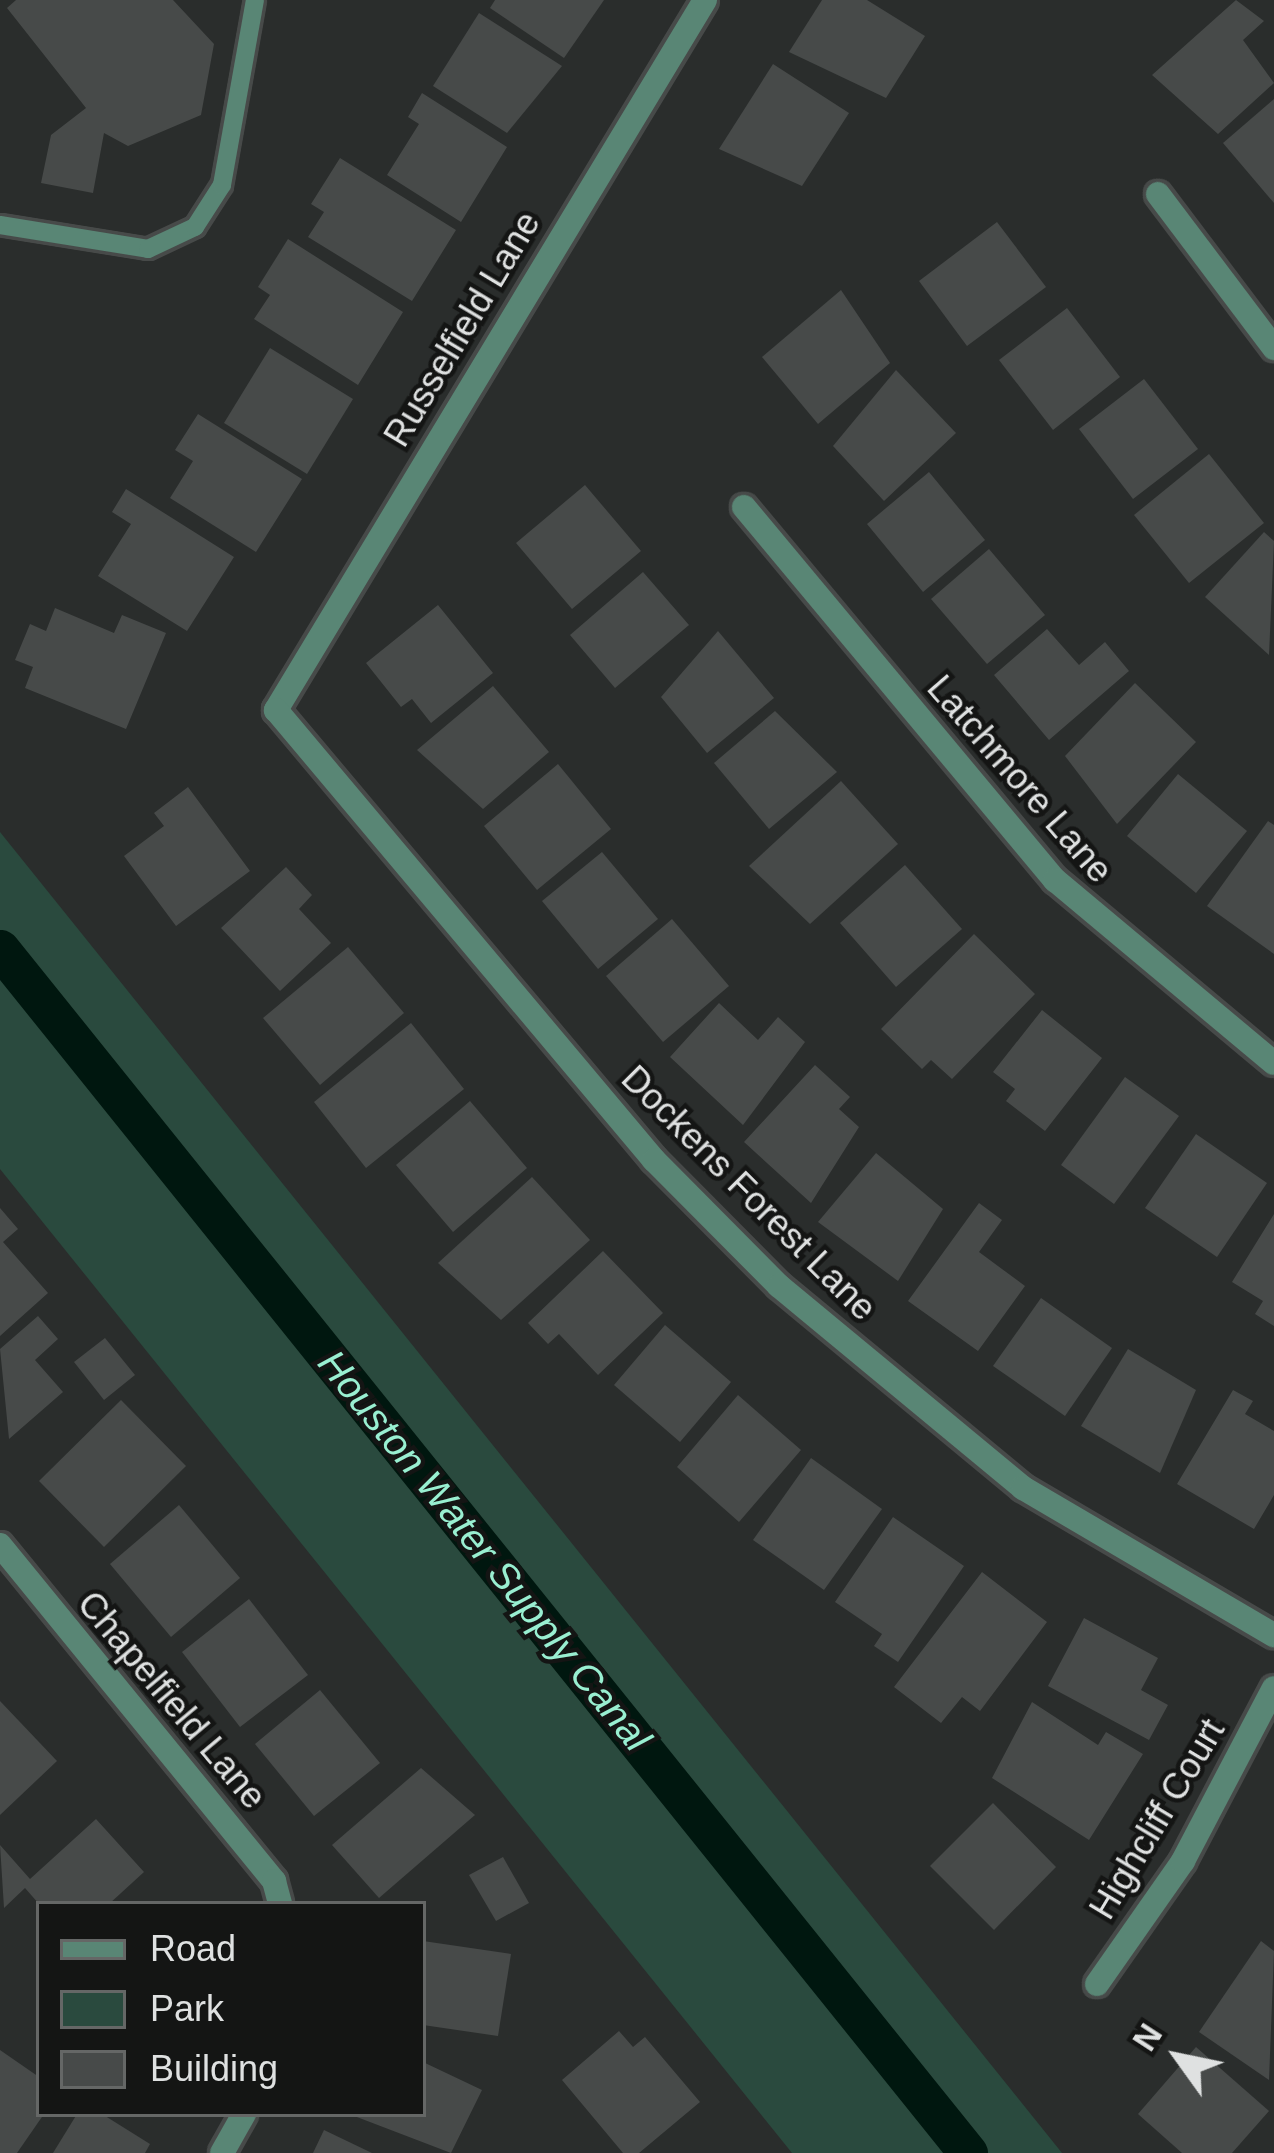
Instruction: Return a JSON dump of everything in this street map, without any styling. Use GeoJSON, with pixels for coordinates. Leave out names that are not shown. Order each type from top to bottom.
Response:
{"type":"FeatureCollection","features":[{"type":"Feature","properties":{"kind":"street","name":"Russelfield Lane"},"geometry":{"type":"LineString","coordinates":[[277,693],[705,0]]}},
{"type":"Feature","properties":{"kind":"street"},"geometry":{"type":"LineString","coordinates":[[1158,194],[1274,347]]}},
{"type":"Feature","properties":{"kind":"street","name":"Latchmore Lane"},"geometry":{"type":"LineString","coordinates":[[745,507],[1054,880],[1274,1063]]}},
{"type":"Feature","properties":{"kind":"street","name":"Dockens Forest Lane"},"geometry":{"type":"LineString","coordinates":[[277,693],[276,710],[617,1117],[779,1286],[1023,1488],[1274,1635]]}},
{"type":"Feature","properties":{"kind":"street","name":"Chapelfield Lane"},"geometry":{"type":"LineString","coordinates":[[0,1545],[274,1881],[279,1901]]}},
{"type":"Feature","properties":{"kind":"street","name":"Highcliff Court"},"geometry":{"type":"LineString","coordinates":[[1097,1984],[1183,1861],[1274,1688]]}},
{"type":"Feature","properties":{"kind":"street"},"geometry":{"type":"LineString","coordinates":[[222,2153],[242,2117]]}},
{"type":"Feature","properties":{"kind":"lane"},"geometry":{"type":"LineString","coordinates":[[0,225],[148,249],[195,227],[222,185],[255,0]]}},
{"type":"Feature","properties":{"kind":"green space"},"geometry":{"type":"Polygon","coordinates":[[[0,832],[1062,2153],[792,2153],[0,1169],[0,832]]]}},
{"type":"Feature","properties":{"kind":"building"},"geometry":{"type":"Polygon","coordinates":[[[16,0],[173,0],[214,44],[201,115],[128,146],[104,133],[93,193],[41,183],[51,135],[86,108],[7,8],[16,0]]]}},
{"type":"Feature","properties":{"kind":"building"},"geometry":{"type":"Polygon","coordinates":[[[495,0],[604,0],[564,58],[490,8],[495,0]]]}},
{"type":"Feature","properties":{"kind":"building"},"geometry":{"type":"Polygon","coordinates":[[[822,0],[867,0],[925,36],[886,98],[789,52],[822,0]]]}},
{"type":"Feature","properties":{"kind":"building"},"geometry":{"type":"Polygon","coordinates":[[[1236,0],[1264,21],[1243,40],[1274,83],[1218,134],[1152,75],[1236,0]]]}},
{"type":"Feature","properties":{"kind":"building"},"geometry":{"type":"Polygon","coordinates":[[[479,13],[562,66],[507,133],[433,86],[479,13]]]}},
{"type":"Feature","properties":{"kind":"building"},"geometry":{"type":"Polygon","coordinates":[[[773,64],[849,113],[802,186],[719,149],[773,64]]]}},
{"type":"Feature","properties":{"kind":"building"},"geometry":{"type":"Polygon","coordinates":[[[422,93],[507,147],[461,222],[387,175],[419,124],[408,117],[422,93]]]}},
{"type":"Feature","properties":{"kind":"building"},"geometry":{"type":"Polygon","coordinates":[[[1274,99],[1274,203],[1223,143],[1274,99]]]}},
{"type":"Feature","properties":{"kind":"building"},"geometry":{"type":"Polygon","coordinates":[[[340,158],[456,230],[412,301],[308,237],[324,212],[311,204],[340,158]]]}},
{"type":"Feature","properties":{"kind":"building"},"geometry":{"type":"Polygon","coordinates":[[[997,222],[1046,287],[967,346],[919,281],[997,222]]]}},
{"type":"Feature","properties":{"kind":"building"},"geometry":{"type":"Polygon","coordinates":[[[288,239],[403,312],[358,385],[254,319],[270,295],[258,287],[288,239]]]}},
{"type":"Feature","properties":{"kind":"building"},"geometry":{"type":"Polygon","coordinates":[[[841,290],[890,363],[818,424],[762,357],[841,290]]]}},
{"type":"Feature","properties":{"kind":"building"},"geometry":{"type":"Polygon","coordinates":[[[1067,308],[1120,377],[1053,430],[999,360],[1067,308]]]}},
{"type":"Feature","properties":{"kind":"building"},"geometry":{"type":"Polygon","coordinates":[[[270,348],[353,399],[307,474],[224,423],[270,348]]]}},
{"type":"Feature","properties":{"kind":"building"},"geometry":{"type":"Polygon","coordinates":[[[896,370],[956,433],[884,501],[833,446],[896,370]]]}},
{"type":"Feature","properties":{"kind":"building"},"geometry":{"type":"Polygon","coordinates":[[[1144,379],[1198,449],[1133,499],[1079,429],[1144,379]]]}},
{"type":"Feature","properties":{"kind":"building"},"geometry":{"type":"Polygon","coordinates":[[[198,414],[302,479],[256,552],[170,498],[193,461],[175,450],[198,414]]]}},
{"type":"Feature","properties":{"kind":"building"},"geometry":{"type":"Polygon","coordinates":[[[1209,454],[1264,523],[1189,583],[1134,515],[1209,454]]]}},
{"type":"Feature","properties":{"kind":"building"},"geometry":{"type":"Polygon","coordinates":[[[929,472],[985,540],[923,592],[867,524],[929,472]]]}},
{"type":"Feature","properties":{"kind":"building"},"geometry":{"type":"Polygon","coordinates":[[[585,485],[641,551],[572,609],[516,543],[585,485]]]}},
{"type":"Feature","properties":{"kind":"building"},"geometry":{"type":"Polygon","coordinates":[[[126,489],[234,557],[187,631],[98,576],[131,524],[112,512],[126,489]]]}},
{"type":"Feature","properties":{"kind":"building"},"geometry":{"type":"Polygon","coordinates":[[[1264,532],[1274,541],[1269,655],[1205,597],[1264,532]]]}},
{"type":"Feature","properties":{"kind":"building"},"geometry":{"type":"Polygon","coordinates":[[[989,549],[1045,615],[987,664],[931,599],[989,549]]]}},
{"type":"Feature","properties":{"kind":"building"},"geometry":{"type":"Polygon","coordinates":[[[643,572],[689,625],[615,688],[570,635],[643,572]]]}},
{"type":"Feature","properties":{"kind":"building"},"geometry":{"type":"Polygon","coordinates":[[[438,605],[493,673],[431,723],[412,699],[401,707],[366,663],[438,605]]]}},
{"type":"Feature","properties":{"kind":"building"},"geometry":{"type":"Polygon","coordinates":[[[55,608],[114,633],[122,615],[166,633],[126,729],[25,688],[33,667],[15,660],[30,624],[46,631],[55,608]]]}},
{"type":"Feature","properties":{"kind":"building"},"geometry":{"type":"Polygon","coordinates":[[[1047,629],[1079,665],[1105,642],[1129,671],[1049,740],[994,675],[1047,629]]]}},
{"type":"Feature","properties":{"kind":"building"},"geometry":{"type":"Polygon","coordinates":[[[718,631],[774,698],[707,753],[661,697],[718,631]]]}},
{"type":"Feature","properties":{"kind":"building"},"geometry":{"type":"Polygon","coordinates":[[[1135,683],[1196,742],[1117,824],[1065,756],[1135,683]]]}},
{"type":"Feature","properties":{"kind":"building"},"geometry":{"type":"Polygon","coordinates":[[[493,686],[549,752],[483,809],[417,750],[493,686]]]}},
{"type":"Feature","properties":{"kind":"building"},"geometry":{"type":"Polygon","coordinates":[[[775,711],[837,772],[769,829],[714,763],[775,711]]]}},
{"type":"Feature","properties":{"kind":"building"},"geometry":{"type":"Polygon","coordinates":[[[558,764],[611,829],[537,890],[484,826],[558,764]]]}},
{"type":"Feature","properties":{"kind":"building"},"geometry":{"type":"Polygon","coordinates":[[[1178,774],[1247,831],[1196,893],[1127,836],[1178,774]]]}},
{"type":"Feature","properties":{"kind":"building"},"geometry":{"type":"Polygon","coordinates":[[[841,781],[898,844],[810,924],[749,866],[841,781]]]}},
{"type":"Feature","properties":{"kind":"building"},"geometry":{"type":"Polygon","coordinates":[[[188,787],[250,871],[176,926],[124,856],[164,826],[154,813],[188,787]]]}},
{"type":"Feature","properties":{"kind":"building"},"geometry":{"type":"Polygon","coordinates":[[[1268,821],[1274,825],[1274,954],[1207,906],[1268,821]]]}},
{"type":"Feature","properties":{"kind":"building"},"geometry":{"type":"Polygon","coordinates":[[[602,852],[658,919],[598,969],[542,901],[602,852]]]}},
{"type":"Feature","properties":{"kind":"building"},"geometry":{"type":"Polygon","coordinates":[[[905,865],[962,929],[896,987],[840,923],[905,865]]]}},
{"type":"Feature","properties":{"kind":"building"},"geometry":{"type":"Polygon","coordinates":[[[286,867],[312,895],[299,909],[331,943],[280,991],[221,928],[286,867]]]}},
{"type":"Feature","properties":{"kind":"building"},"geometry":{"type":"Polygon","coordinates":[[[672,919],[729,986],[663,1042],[606,976],[672,919]]]}},
{"type":"Feature","properties":{"kind":"building"},"geometry":{"type":"Polygon","coordinates":[[[974,934],[1035,994],[952,1079],[931,1060],[922,1069],[881,1029],[974,934]]]}},
{"type":"Feature","properties":{"kind":"building"},"geometry":{"type":"Polygon","coordinates":[[[348,947],[404,1013],[320,1085],[263,1018],[348,947]]]}},
{"type":"Feature","properties":{"kind":"building"},"geometry":{"type":"Polygon","coordinates":[[[719,1003],[758,1040],[778,1017],[805,1042],[743,1125],[670,1057],[719,1003]]]}},
{"type":"Feature","properties":{"kind":"building"},"geometry":{"type":"Polygon","coordinates":[[[1042,1010],[1102,1058],[1045,1131],[1006,1101],[1015,1089],[993,1072],[1042,1010]]]}},
{"type":"Feature","properties":{"kind":"building"},"geometry":{"type":"Polygon","coordinates":[[[411,1023],[464,1089],[366,1168],[314,1102],[411,1023]]]}},
{"type":"Feature","properties":{"kind":"building"},"geometry":{"type":"Polygon","coordinates":[[[815,1065],[850,1097],[839,1109],[859,1127],[811,1203],[744,1142],[815,1065]]]}},
{"type":"Feature","properties":{"kind":"building"},"geometry":{"type":"Polygon","coordinates":[[[1125,1077],[1179,1116],[1114,1204],[1061,1165],[1125,1077]]]}},
{"type":"Feature","properties":{"kind":"building"},"geometry":{"type":"Polygon","coordinates":[[[470,1101],[527,1168],[453,1232],[396,1165],[470,1101]]]}},
{"type":"Feature","properties":{"kind":"building"},"geometry":{"type":"Polygon","coordinates":[[[1196,1134],[1267,1183],[1217,1257],[1145,1208],[1196,1134]]]}},
{"type":"Feature","properties":{"kind":"building"},"geometry":{"type":"Polygon","coordinates":[[[876,1153],[943,1209],[898,1281],[818,1222],[876,1153]]]}},
{"type":"Feature","properties":{"kind":"building"},"geometry":{"type":"Polygon","coordinates":[[[532,1177],[590,1240],[501,1320],[438,1263],[532,1177]]]}},
{"type":"Feature","properties":{"kind":"building"},"geometry":{"type":"Polygon","coordinates":[[[979,1203],[1002,1220],[979,1252],[1025,1286],[978,1351],[908,1301],[979,1203]]]}},
{"type":"Feature","properties":{"kind":"building"},"geometry":{"type":"Polygon","coordinates":[[[0,1208],[18,1229],[3,1242],[48,1293],[0,1336],[0,1208]]]}},
{"type":"Feature","properties":{"kind":"building"},"geometry":{"type":"Polygon","coordinates":[[[1274,1214],[1274,1326],[1255,1314],[1263,1301],[1232,1282],[1274,1214]]]}},
{"type":"Feature","properties":{"kind":"building"},"geometry":{"type":"Polygon","coordinates":[[[603,1251],[663,1313],[598,1375],[559,1334],[548,1344],[528,1323],[603,1251]]]}},
{"type":"Feature","properties":{"kind":"building"},"geometry":{"type":"Polygon","coordinates":[[[1041,1298],[1112,1348],[1065,1416],[993,1366],[1041,1298]]]}},
{"type":"Feature","properties":{"kind":"building"},"geometry":{"type":"Polygon","coordinates":[[[38,1316],[58,1339],[35,1360],[63,1392],[9,1439],[0,1349],[38,1316]]]}},
{"type":"Feature","properties":{"kind":"building"},"geometry":{"type":"Polygon","coordinates":[[[665,1325],[731,1382],[680,1442],[614,1385],[665,1325]]]}},
{"type":"Feature","properties":{"kind":"building"},"geometry":{"type":"Polygon","coordinates":[[[105,1338],[135,1375],[104,1400],[74,1362],[105,1338]]]}},
{"type":"Feature","properties":{"kind":"building"},"geometry":{"type":"Polygon","coordinates":[[[1128,1349],[1196,1390],[1160,1473],[1081,1426],[1128,1349]]]}},
{"type":"Feature","properties":{"kind":"building"},"geometry":{"type":"Polygon","coordinates":[[[1233,1390],[1253,1401],[1245,1414],[1274,1431],[1274,1495],[1254,1529],[1177,1484],[1233,1390]]]}},
{"type":"Feature","properties":{"kind":"building"},"geometry":{"type":"Polygon","coordinates":[[[738,1395],[801,1450],[739,1522],[677,1467],[738,1395]]]}},
{"type":"Feature","properties":{"kind":"building"},"geometry":{"type":"Polygon","coordinates":[[[121,1400],[186,1466],[104,1547],[39,1481],[121,1400]]]}},
{"type":"Feature","properties":{"kind":"building"},"geometry":{"type":"Polygon","coordinates":[[[811,1458],[882,1509],[824,1590],[753,1540],[811,1458]]]}},
{"type":"Feature","properties":{"kind":"building"},"geometry":{"type":"Polygon","coordinates":[[[179,1505],[240,1578],[171,1637],[110,1564],[179,1505]]]}},
{"type":"Feature","properties":{"kind":"building"},"geometry":{"type":"Polygon","coordinates":[[[893,1517],[964,1566],[898,1662],[874,1646],[882,1634],[835,1602],[893,1517]]]}},
{"type":"Feature","properties":{"kind":"building"},"geometry":{"type":"Polygon","coordinates":[[[982,1572],[1047,1622],[980,1711],[962,1697],[941,1723],[894,1687],[982,1572]]]}},
{"type":"Feature","properties":{"kind":"building"},"geometry":{"type":"Polygon","coordinates":[[[249,1599],[308,1675],[240,1727],[182,1652],[249,1599]]]}},
{"type":"Feature","properties":{"kind":"building"},"geometry":{"type":"Polygon","coordinates":[[[1084,1618],[1158,1658],[1141,1690],[1168,1705],[1149,1740],[1048,1686],[1084,1618]]]}},
{"type":"Feature","properties":{"kind":"building"},"geometry":{"type":"Polygon","coordinates":[[[320,1690],[380,1763],[314,1816],[255,1744],[320,1690]]]}},
{"type":"Feature","properties":{"kind":"building"},"geometry":{"type":"Polygon","coordinates":[[[0,1701],[57,1761],[0,1815],[0,1701]]]}},
{"type":"Feature","properties":{"kind":"building"},"geometry":{"type":"Polygon","coordinates":[[[1032,1702],[1098,1745],[1106,1732],[1143,1754],[1089,1840],[992,1778],[1032,1702]]]}},
{"type":"Feature","properties":{"kind":"building"},"geometry":{"type":"Polygon","coordinates":[[[421,1768],[475,1815],[379,1898],[332,1845],[421,1768]]]}},
{"type":"Feature","properties":{"kind":"building"},"geometry":{"type":"Polygon","coordinates":[[[993,1803],[1056,1867],[994,1930],[930,1866],[993,1803]]]}},
{"type":"Feature","properties":{"kind":"building"},"geometry":{"type":"Polygon","coordinates":[[[96,1819],[144,1872],[112,1901],[36,1901],[25,1888],[4,1908],[0,1845],[30,1879],[96,1819]]]}},
{"type":"Feature","properties":{"kind":"building"},"geometry":{"type":"Polygon","coordinates":[[[503,1857],[529,1903],[496,1921],[469,1875],[503,1857]]]}},
{"type":"Feature","properties":{"kind":"building"},"geometry":{"type":"Polygon","coordinates":[[[426,1941],[511,1954],[498,2036],[426,2025],[426,1941]]]}},
{"type":"Feature","properties":{"kind":"building"},"geometry":{"type":"Polygon","coordinates":[[[1261,1941],[1274,1951],[1269,2080],[1199,2032],[1261,1941]]]}},
{"type":"Feature","properties":{"kind":"building"},"geometry":{"type":"Polygon","coordinates":[[[619,2031],[633,2047],[645,2037],[700,2102],[639,2153],[623,2153],[562,2080],[619,2031]]]}},
{"type":"Feature","properties":{"kind":"building"},"geometry":{"type":"Polygon","coordinates":[[[1196,2047],[1269,2111],[1232,2153],[1182,2153],[1138,2114],[1196,2047]]]}},
{"type":"Feature","properties":{"kind":"building"},"geometry":{"type":"Polygon","coordinates":[[[0,2050],[36,2075],[36,2117],[42,2117],[17,2153],[0,2153],[0,2050]]]}},
{"type":"Feature","properties":{"kind":"building"},"geometry":{"type":"Polygon","coordinates":[[[426,2063],[482,2090],[451,2153],[357,2117],[426,2117],[426,2063]]]}},
{"type":"Feature","properties":{"kind":"building"},"geometry":{"type":"Polygon","coordinates":[[[75,2117],[107,2117],[150,2144],[145,2153],[53,2153],[75,2117]]]}},
{"type":"Feature","properties":{"kind":"building"},"geometry":{"type":"Polygon","coordinates":[[[324,2130],[372,2153],[313,2153],[324,2130]]]}},
{"type":"Feature","properties":{"kind":"waterway","name":"Houston Water Supply Canal"},"geometry":{"type":"LineString","coordinates":[[0,949],[968,2153]]}}]}
